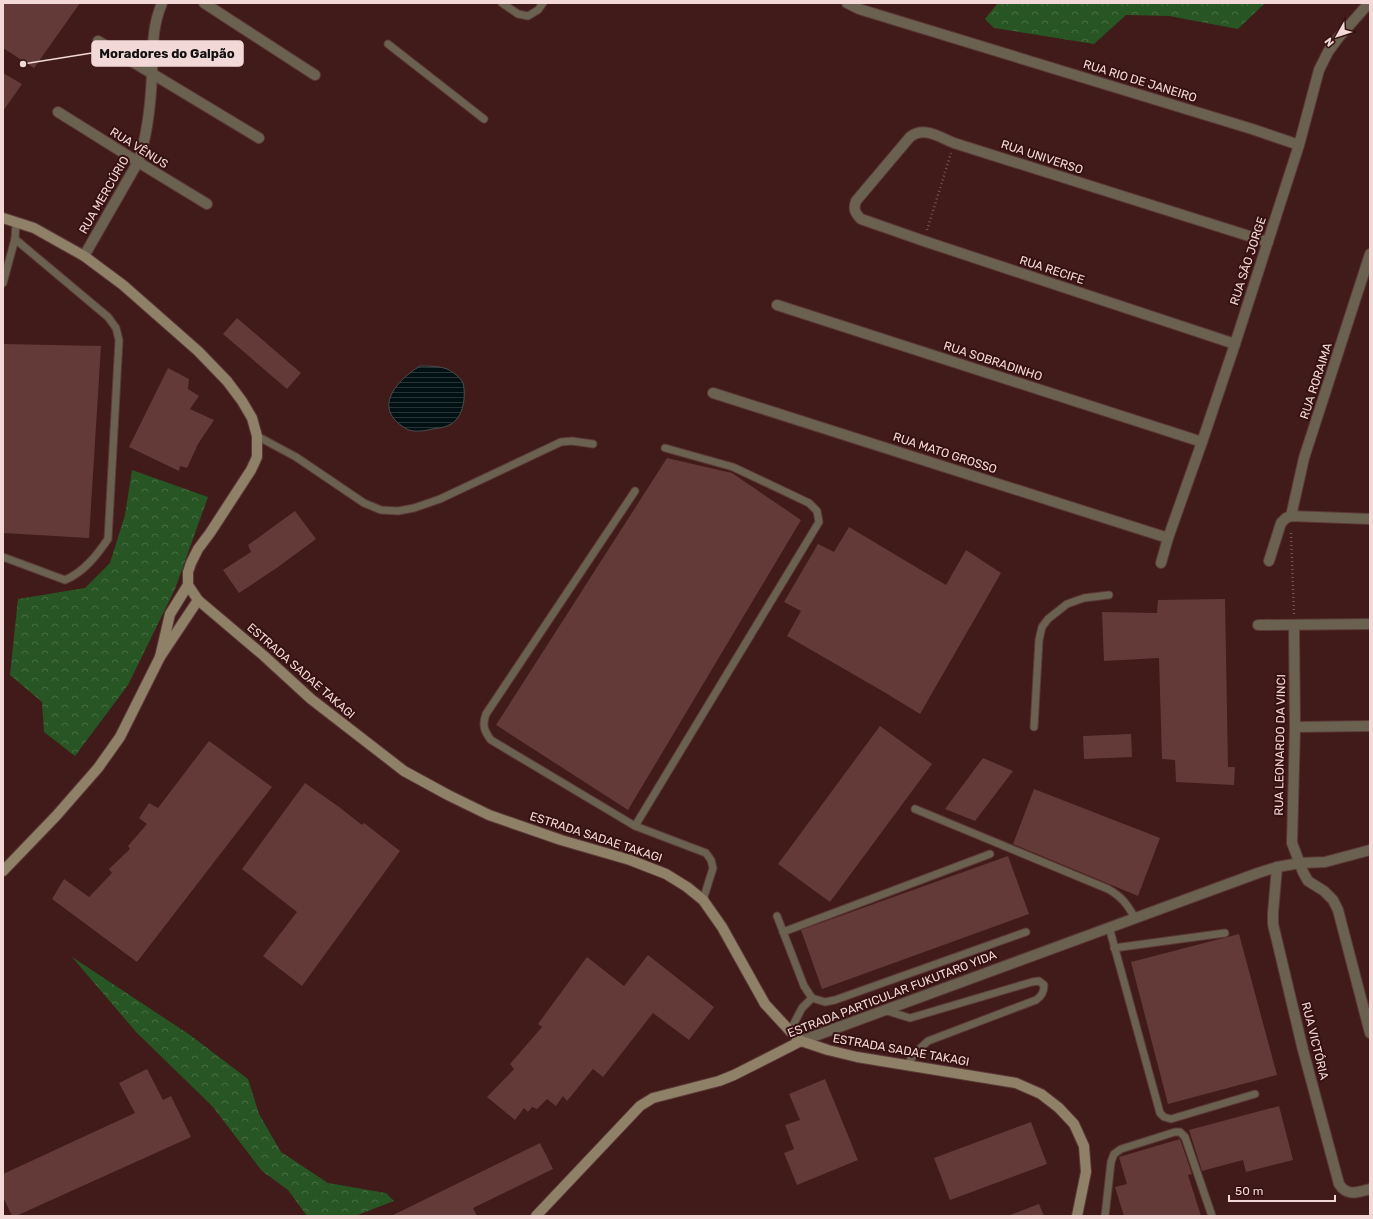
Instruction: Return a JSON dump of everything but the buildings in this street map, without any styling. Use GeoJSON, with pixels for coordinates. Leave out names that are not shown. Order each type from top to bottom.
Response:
{"type":"FeatureCollection","features":[{"type":"Feature","properties":{"kind":"street","name":"RUA MERCÚRIO"},"geometry":{"type":"LineString","coordinates":[[84,256],[138,162],[146,134],[152,73],[153,35],[162,3]]}},
{"type":"Feature","properties":{"kind":"street"},"geometry":{"type":"LineString","coordinates":[[204,3],[315,75]]}},
{"type":"Feature","properties":{"kind":"street","name":"RUA RIO DE JANEIRO"},"geometry":{"type":"LineString","coordinates":[[847,3],[1299,145]]}},
{"type":"Feature","properties":{"kind":"street","name":"RUA SÃO JORGE"},"geometry":{"type":"LineString","coordinates":[[1161,563],[1168,538],[1202,442],[1268,242],[1299,145],[1320,70],[1328,52],[1369,3]]}},
{"type":"Feature","properties":{"kind":"street"},"geometry":{"type":"LineString","coordinates":[[98,41],[259,138]]}},
{"type":"Feature","properties":{"kind":"street","name":"RUA VÊNUS"},"geometry":{"type":"LineString","coordinates":[[58,112],[208,204]]}},
{"type":"Feature","properties":{"kind":"street","name":"RUA UNIVERSO"},"geometry":{"type":"LineString","coordinates":[[861,219],[855,213],[854,207],[856,201],[910,137],[917,132],[925,132],[954,143],[1268,242]]}},
{"type":"Feature","properties":{"kind":"street"},"geometry":{"type":"LineString","coordinates":[[3,218],[34,228],[84,256],[123,285],[198,351],[227,381],[242,401],[252,418],[257,436],[257,457],[251,470],[198,549],[191,563],[188,572],[188,585],[170,614],[160,657]]}},
{"type":"Feature","properties":{"kind":"street","name":"RUA RECIFE"},"geometry":{"type":"LineString","coordinates":[[861,219],[1235,344]]}},
{"type":"Feature","properties":{"kind":"street","name":"RUA RORAIMA"},"geometry":{"type":"LineString","coordinates":[[1269,561],[1281,523],[1286,518],[1291,516],[1304,458],[1370,254]]}},
{"type":"Feature","properties":{"kind":"street","name":"RUA SOBRADINHO"},"geometry":{"type":"LineString","coordinates":[[776,305],[1202,442]]}},
{"type":"Feature","properties":{"kind":"street","name":"RUA MATO GROSSO"},"geometry":{"type":"LineString","coordinates":[[714,393],[1168,538]]}},
{"type":"Feature","properties":{"kind":"street"},"geometry":{"type":"LineString","coordinates":[[1291,516],[1370,519]]}},
{"type":"Feature","properties":{"kind":"street","name":"ESTRADA SADAE TAKAGI"},"geometry":{"type":"LineString","coordinates":[[188,585],[198,600],[263,655],[311,699],[404,770],[489,815],[630,860],[666,874],[687,887],[703,900],[722,927],[765,1004],[801,1041],[828,1050],[857,1057],[1016,1083],[1041,1094],[1059,1108],[1074,1124],[1084,1146],[1086,1172],[1077,1216]]}},
{"type":"Feature","properties":{"kind":"street"},"geometry":{"type":"LineString","coordinates":[[3,871],[56,816],[107,756],[120,737],[160,657],[198,600]]}},
{"type":"Feature","properties":{"kind":"street"},"geometry":{"type":"LineString","coordinates":[[1258,626],[1370,624]]}},
{"type":"Feature","properties":{"kind":"street","name":"RUA LEONARDO DA VINCI"},"geometry":{"type":"LineString","coordinates":[[1294,626],[1295,726],[1292,842],[1300,864]]}},
{"type":"Feature","properties":{"kind":"street"},"geometry":{"type":"LineString","coordinates":[[1295,726],[1370,726]]}},
{"type":"Feature","properties":{"kind":"street","name":"ESTRADA PARTICULAR FUKUTARO YIDA"},"geometry":{"type":"LineString","coordinates":[[536,1216],[640,1106],[653,1098],[719,1081],[801,1041],[1109,927],[1277,867],[1324,862],[1370,850]]}},
{"type":"Feature","properties":{"kind":"street"},"geometry":{"type":"LineString","coordinates":[[1300,864],[1308,880],[1324,891],[1333,900],[1338,910],[1370,1033]]}},
{"type":"Feature","properties":{"kind":"street","name":"RUA VICTÓRIA"},"geometry":{"type":"LineString","coordinates":[[1277,867],[1273,924],[1303,1050],[1339,1184],[1345,1192],[1351,1193],[1370,1189]]}},
{"type":"Feature","properties":{"kind":"lane"},"geometry":{"type":"LineString","coordinates":[[502,3],[518,14],[528,16],[538,10],[543,3]]}},
{"type":"Feature","properties":{"kind":"lane"},"geometry":{"type":"LineString","coordinates":[[388,44],[484,119]]}},
{"type":"Feature","properties":{"kind":"lane"},"geometry":{"type":"LineString","coordinates":[[3,283],[15,239],[16,222]]}},
{"type":"Feature","properties":{"kind":"lane"},"geometry":{"type":"LineString","coordinates":[[3,557],[65,580],[74,575],[96,556],[108,539],[119,340],[116,328],[108,317],[15,239]]}},
{"type":"Feature","properties":{"kind":"lane"},"geometry":{"type":"LineString","coordinates":[[257,436],[296,457],[364,503],[381,510],[398,511],[414,508],[440,499],[561,442],[572,441],[593,444]]}},
{"type":"Feature","properties":{"kind":"lane"},"geometry":{"type":"LineString","coordinates":[[635,826],[819,522],[817,512],[809,504],[733,467],[665,448]]}},
{"type":"Feature","properties":{"kind":"lane"},"geometry":{"type":"LineString","coordinates":[[635,491],[486,714],[483,723],[485,732],[491,740],[635,826],[706,853],[712,860],[713,868],[703,900]]}},
{"type":"Feature","properties":{"kind":"lane"},"geometry":{"type":"LineString","coordinates":[[1034,727],[1039,640],[1042,627],[1053,615],[1068,604],[1084,598],[1109,595]]}},
{"type":"Feature","properties":{"kind":"lane"},"geometry":{"type":"LineString","coordinates":[[915,809],[1108,888],[1119,895],[1126,902],[1135,918]]}},
{"type":"Feature","properties":{"kind":"lane"},"geometry":{"type":"LineString","coordinates":[[783,932],[990,854]]}},
{"type":"Feature","properties":{"kind":"lane"},"geometry":{"type":"LineString","coordinates":[[777,916],[804,986],[812,998],[825,1002],[835,1000],[1026,932]]}},
{"type":"Feature","properties":{"kind":"lane"},"geometry":{"type":"LineString","coordinates":[[1109,927],[1160,1113],[1164,1117],[1171,1119],[1255,1094]]}},
{"type":"Feature","properties":{"kind":"lane"},"geometry":{"type":"LineString","coordinates":[[1114,948],[1224,933]]}},
{"type":"Feature","properties":{"kind":"lane"},"geometry":{"type":"LineString","coordinates":[[884,1010],[910,1018],[1039,980],[1044,985],[1044,992],[1036,1000],[928,1041],[916,1052],[907,1066]]}},
{"type":"Feature","properties":{"kind":"lane"},"geometry":{"type":"LineString","coordinates":[[790,1031],[802,1008],[812,998]]}},
{"type":"Feature","properties":{"kind":"lane"},"geometry":{"type":"LineString","coordinates":[[1105,1216],[1111,1162],[1114,1154],[1121,1149],[1174,1132],[1180,1132],[1185,1137],[1212,1216]]}},
{"type":"Feature","properties":{"kind":"path"},"geometry":{"type":"LineString","coordinates":[[924,241],[954,143]]}},
{"type":"Feature","properties":{"kind":"path"},"geometry":{"type":"LineString","coordinates":[[1291,516],[1294,626]]}},
{"type":"Feature","properties":{"kind":"green space"},"geometry":{"type":"Polygon","coordinates":[[[998,3],[1265,3],[1238,29],[1169,16],[1126,15],[1094,44],[994,28],[985,19],[998,3]]]}},
{"type":"Feature","properties":{"kind":"green space"},"geometry":{"type":"Polygon","coordinates":[[[132,470],[208,497],[175,589],[128,685],[75,756],[44,732],[42,702],[10,675],[18,599],[85,588],[110,563],[125,515],[132,470]]]}},
{"type":"Feature","properties":{"kind":"green space"},"geometry":{"type":"Polygon","coordinates":[[[72,957],[190,1035],[248,1079],[259,1114],[281,1152],[328,1183],[386,1193],[394,1201],[355,1216],[307,1216],[288,1190],[262,1171],[213,1107],[136,1032],[72,957]]]}},
{"type":"Feature","properties":{"kind":"shaded area"},"geometry":{"type":"Polygon","coordinates":[[[420,366],[447,369],[456,375],[463,383],[464,398],[462,408],[458,418],[450,425],[441,428],[411,431],[395,420],[390,412],[389,404],[391,395],[396,387],[411,372],[420,366]]]}},
{"type":"Feature","properties":{"kind":"place","name":"Moradores do Galpão"},"geometry":{"type":"Point","coordinates":[23,64]}}]}
